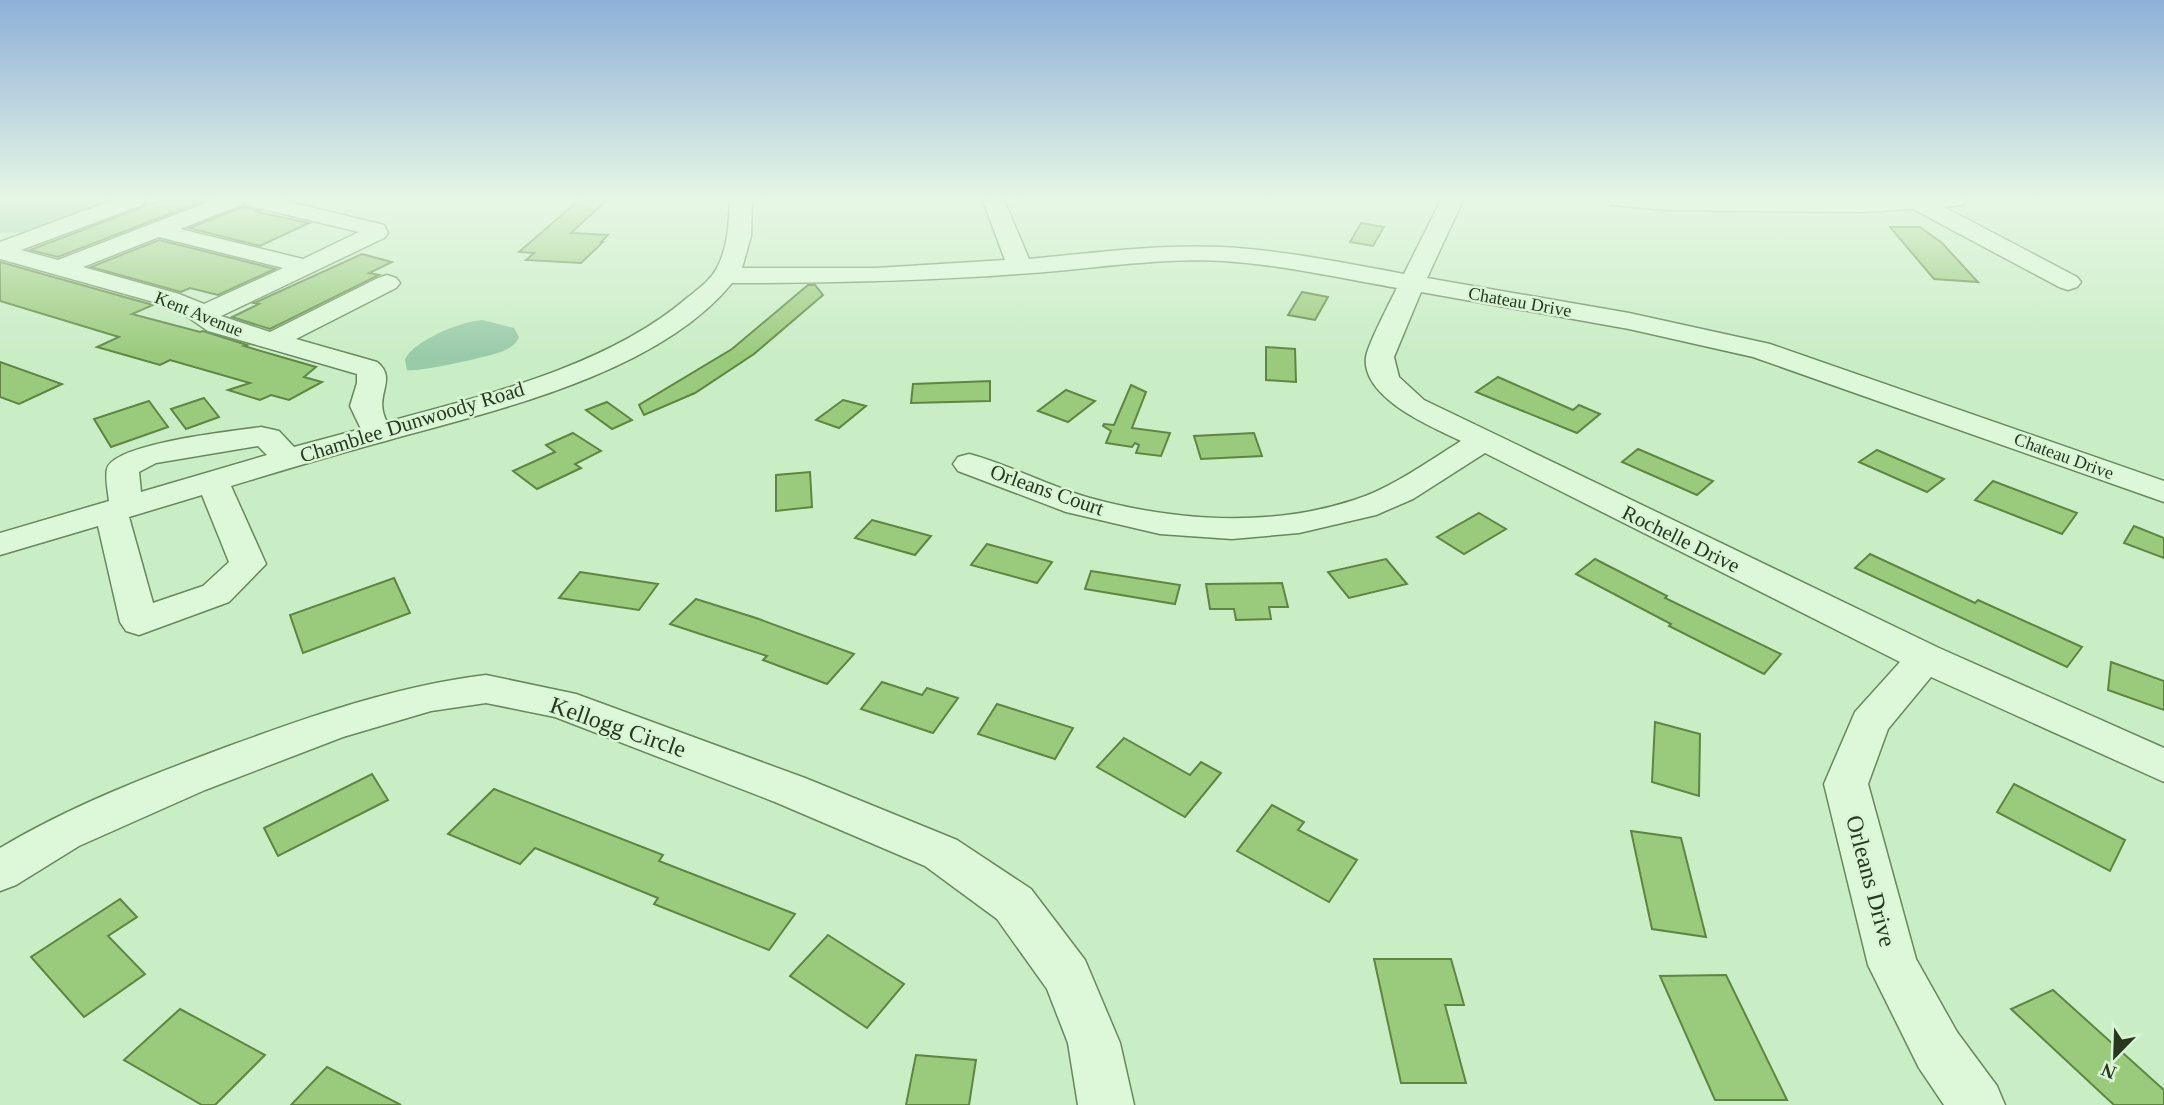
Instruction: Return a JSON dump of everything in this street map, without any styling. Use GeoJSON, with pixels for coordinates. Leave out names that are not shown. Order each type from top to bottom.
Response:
{"type":"FeatureCollection","features":[{"type":"Feature","properties":{"kind":"street","name":"Kent Avenue"},"geometry":{"type":"LineString","coordinates":[[2,252],[170,299],[217,325],[367,368],[372,372],[364,406],[366,415],[379,433]]}},
{"type":"Feature","properties":{"kind":"street"},"geometry":{"type":"LineString","coordinates":[[60,268],[102,252]]}},
{"type":"Feature","properties":{"kind":"street"},"geometry":{"type":"LineString","coordinates":[[244,252],[307,267]]}},
{"type":"Feature","properties":{"kind":"street"},"geometry":{"type":"LineString","coordinates":[[201,314],[341,252]]}},
{"type":"Feature","properties":{"kind":"street","name":"Chamblee Dunwoody Road"},"geometry":{"type":"LineString","coordinates":[[0,544],[513,393],[616,354],[650,337],[706,297],[726,276],[736,252]]}},
{"type":"Feature","properties":{"kind":"street"},"geometry":{"type":"LineString","coordinates":[[1014,252],[1020,267]]}},
{"type":"Feature","properties":{"kind":"street","name":"Rochelle Drive"},"geometry":{"type":"LineString","coordinates":[[1427,252],[1380,357],[1385,380],[1415,407],[1925,658],[2164,766]]}},
{"type":"Feature","properties":{"kind":"street"},"geometry":{"type":"LineString","coordinates":[[2011,252],[2068,282]]}},
{"type":"Feature","properties":{"kind":"street","name":"Chateau Drive"},"geometry":{"type":"LineString","coordinates":[[726,276],[876,275],[1020,267],[1145,255],[1223,254],[1305,264],[1643,324],[1760,350],[1826,370],[2164,492]]}},
{"type":"Feature","properties":{"kind":"street"},"geometry":{"type":"LineString","coordinates":[[274,340],[378,287],[390,298],[390,302],[301,349]]}},
{"type":"Feature","properties":{"kind":"street"},"geometry":{"type":"LineString","coordinates":[[214,481],[248,564],[216,594],[139,622],[119,509],[123,468],[147,455],[261,436],[268,438],[288,459]]}},
{"type":"Feature","properties":{"kind":"street","name":"Orleans Court"},"geometry":{"type":"LineString","coordinates":[[970,464],[1078,505],[1160,524],[1232,529],[1300,523],[1364,508],[1401,492],[1482,442]]}},
{"type":"Feature","properties":{"kind":"street","name":"Orleans Drive"},"geometry":{"type":"LineString","coordinates":[[1925,658],[1870,723],[1846,784],[1893,965],[1938,1049],[1977,1105]]}},
{"type":"Feature","properties":{"kind":"street","name":"Kellogg Circle"},"geometry":{"type":"LineString","coordinates":[[0,871],[76,827],[190,778],[330,725],[431,696],[486,689],[562,704],[790,790],[941,853],[1014,904],[1067,976],[1094,1044],[1106,1105]]}},
{"type":"Feature","properties":{"kind":"green space"},"geometry":{"type":"Polygon","coordinates":[[[482,320],[514,328],[519,337],[515,344],[506,350],[470,360],[407,370],[405,360],[409,353],[427,339],[451,328],[482,320]]]}},
{"type":"Feature","properties":{"kind":"building"},"geometry":{"type":"Polygon","coordinates":[[[36,252],[72,252],[58,257],[36,252]]]}},
{"type":"Feature","properties":{"kind":"building"},"geometry":{"type":"Polygon","coordinates":[[[130,252],[205,252],[275,269],[218,295],[190,288],[181,292],[91,267],[130,252]]]}},
{"type":"Feature","properties":{"kind":"building"},"geometry":{"type":"Polygon","coordinates":[[[519,252],[593,252],[581,263],[526,260],[534,253],[519,252]]]}},
{"type":"Feature","properties":{"kind":"building"},"geometry":{"type":"Polygon","coordinates":[[[1911,252],[1950,252],[1978,282],[1934,279],[1911,252]]]}},
{"type":"Feature","properties":{"kind":"building"},"geometry":{"type":"Polygon","coordinates":[[[362,254],[392,262],[369,273],[379,275],[270,329],[232,317],[259,304],[254,303],[362,254]]]}},
{"type":"Feature","properties":{"kind":"building"},"geometry":{"type":"Polygon","coordinates":[[[0,262],[153,305],[132,314],[203,331],[316,367],[304,377],[322,382],[289,400],[271,395],[260,400],[228,390],[250,383],[170,360],[160,365],[97,347],[119,337],[0,301],[0,262]]]}},
{"type":"Feature","properties":{"kind":"building"},"geometry":{"type":"Polygon","coordinates":[[[808,285],[815,285],[823,295],[754,354],[695,393],[644,415],[639,405],[732,349],[808,285]]]}},
{"type":"Feature","properties":{"kind":"building"},"geometry":{"type":"Polygon","coordinates":[[[1302,292],[1328,297],[1315,320],[1288,315],[1302,292]]]}},
{"type":"Feature","properties":{"kind":"building"},"geometry":{"type":"Polygon","coordinates":[[[1266,347],[1295,349],[1296,382],[1266,380],[1266,347]]]}},
{"type":"Feature","properties":{"kind":"building"},"geometry":{"type":"Polygon","coordinates":[[[0,362],[62,384],[19,404],[0,397],[0,362]]]}},
{"type":"Feature","properties":{"kind":"building"},"geometry":{"type":"Polygon","coordinates":[[[1498,377],[1573,410],[1579,405],[1600,414],[1577,433],[1476,392],[1498,377]]]}},
{"type":"Feature","properties":{"kind":"building"},"geometry":{"type":"Polygon","coordinates":[[[990,381],[990,401],[911,403],[913,384],[990,381]]]}},
{"type":"Feature","properties":{"kind":"building"},"geometry":{"type":"Polygon","coordinates":[[[1131,385],[1146,392],[1132,428],[1170,433],[1161,456],[1136,453],[1139,445],[1135,443],[1132,447],[1106,443],[1111,431],[1103,426],[1114,425],[1131,385]]]}},
{"type":"Feature","properties":{"kind":"building"},"geometry":{"type":"Polygon","coordinates":[[[1066,390],[1095,401],[1068,422],[1038,411],[1066,390]]]}},
{"type":"Feature","properties":{"kind":"building"},"geometry":{"type":"Polygon","coordinates":[[[204,398],[219,417],[186,429],[171,409],[204,398]]]}},
{"type":"Feature","properties":{"kind":"building"},"geometry":{"type":"Polygon","coordinates":[[[843,400],[866,406],[839,428],[816,420],[843,400]]]}},
{"type":"Feature","properties":{"kind":"building"},"geometry":{"type":"Polygon","coordinates":[[[149,401],[168,427],[111,447],[94,419],[149,401]]]}},
{"type":"Feature","properties":{"kind":"building"},"geometry":{"type":"Polygon","coordinates":[[[607,402],[632,420],[612,429],[586,410],[607,402]]]}},
{"type":"Feature","properties":{"kind":"building"},"geometry":{"type":"Polygon","coordinates":[[[573,433],[601,451],[575,464],[581,468],[537,489],[513,471],[555,452],[546,445],[573,433]]]}},
{"type":"Feature","properties":{"kind":"building"},"geometry":{"type":"Polygon","coordinates":[[[1254,433],[1262,456],[1201,459],[1194,436],[1254,433]]]}},
{"type":"Feature","properties":{"kind":"building"},"geometry":{"type":"Polygon","coordinates":[[[1638,449],[1713,481],[1697,495],[1622,462],[1638,449]]]}},
{"type":"Feature","properties":{"kind":"building"},"geometry":{"type":"Polygon","coordinates":[[[1877,450],[1944,479],[1927,492],[1859,462],[1877,450]]]}},
{"type":"Feature","properties":{"kind":"building"},"geometry":{"type":"Polygon","coordinates":[[[810,472],[812,507],[776,511],[776,475],[810,472]]]}},
{"type":"Feature","properties":{"kind":"building"},"geometry":{"type":"Polygon","coordinates":[[[1993,481],[2077,513],[2062,534],[1975,500],[1993,481]]]}},
{"type":"Feature","properties":{"kind":"building"},"geometry":{"type":"Polygon","coordinates":[[[1479,513],[1506,529],[1464,554],[1437,537],[1479,513]]]}},
{"type":"Feature","properties":{"kind":"building"},"geometry":{"type":"Polygon","coordinates":[[[872,520],[931,536],[915,555],[855,538],[872,520]]]}},
{"type":"Feature","properties":{"kind":"building"},"geometry":{"type":"Polygon","coordinates":[[[2134,526],[2164,538],[2164,558],[2124,543],[2134,526]]]}},
{"type":"Feature","properties":{"kind":"building"},"geometry":{"type":"Polygon","coordinates":[[[987,544],[1052,562],[1037,583],[971,565],[987,544]]]}},
{"type":"Feature","properties":{"kind":"building"},"geometry":{"type":"Polygon","coordinates":[[[1870,554],[1975,603],[1978,600],[2082,647],[2067,667],[1855,568],[1870,554]]]}},
{"type":"Feature","properties":{"kind":"building"},"geometry":{"type":"Polygon","coordinates":[[[1386,559],[1407,584],[1349,598],[1328,572],[1386,559]]]}},
{"type":"Feature","properties":{"kind":"building"},"geometry":{"type":"Polygon","coordinates":[[[1595,559],[1667,596],[1665,598],[1781,654],[1764,674],[1669,626],[1671,624],[1576,574],[1595,559]]]}},
{"type":"Feature","properties":{"kind":"building"},"geometry":{"type":"Polygon","coordinates":[[[1091,571],[1180,585],[1175,604],[1085,589],[1091,571]]]}},
{"type":"Feature","properties":{"kind":"building"},"geometry":{"type":"Polygon","coordinates":[[[580,572],[658,584],[639,610],[559,598],[580,572]]]}},
{"type":"Feature","properties":{"kind":"building"},"geometry":{"type":"Polygon","coordinates":[[[394,578],[410,613],[303,653],[290,615],[394,578]]]}},
{"type":"Feature","properties":{"kind":"building"},"geometry":{"type":"Polygon","coordinates":[[[1282,583],[1288,607],[1269,607],[1271,619],[1236,620],[1234,609],[1210,609],[1206,584],[1282,583]]]}},
{"type":"Feature","properties":{"kind":"building"},"geometry":{"type":"Polygon","coordinates":[[[696,599],[854,654],[827,684],[763,660],[767,656],[670,624],[696,599]]]}},
{"type":"Feature","properties":{"kind":"building"},"geometry":{"type":"Polygon","coordinates":[[[2111,662],[2164,681],[2164,710],[2108,690],[2111,662]]]}},
{"type":"Feature","properties":{"kind":"building"},"geometry":{"type":"Polygon","coordinates":[[[882,682],[922,695],[927,688],[958,698],[933,733],[861,709],[882,682]]]}},
{"type":"Feature","properties":{"kind":"building"},"geometry":{"type":"Polygon","coordinates":[[[997,704],[1073,728],[1055,759],[978,734],[997,704]]]}},
{"type":"Feature","properties":{"kind":"building"},"geometry":{"type":"Polygon","coordinates":[[[1655,722],[1700,734],[1699,796],[1652,782],[1655,722]]]}},
{"type":"Feature","properties":{"kind":"building"},"geometry":{"type":"Polygon","coordinates":[[[1124,738],[1190,775],[1201,762],[1221,773],[1185,817],[1097,767],[1124,738]]]}},
{"type":"Feature","properties":{"kind":"building"},"geometry":{"type":"Polygon","coordinates":[[[372,774],[388,800],[278,856],[264,828],[372,774]]]}},
{"type":"Feature","properties":{"kind":"building"},"geometry":{"type":"Polygon","coordinates":[[[2014,784],[2125,840],[2110,871],[1997,812],[2014,784]]]}},
{"type":"Feature","properties":{"kind":"building"},"geometry":{"type":"Polygon","coordinates":[[[494,789],[663,855],[659,861],[795,914],[769,950],[654,904],[658,898],[535,848],[520,864],[448,834],[494,789]]]}},
{"type":"Feature","properties":{"kind":"building"},"geometry":{"type":"Polygon","coordinates":[[[1272,805],[1304,822],[1298,830],[1357,860],[1329,902],[1237,851],[1272,805]]]}},
{"type":"Feature","properties":{"kind":"building"},"geometry":{"type":"Polygon","coordinates":[[[1631,831],[1681,838],[1706,937],[1652,929],[1631,831]]]}},
{"type":"Feature","properties":{"kind":"building"},"geometry":{"type":"Polygon","coordinates":[[[120,899],[137,917],[108,936],[145,974],[84,1017],[31,957],[120,899]]]}},
{"type":"Feature","properties":{"kind":"building"},"geometry":{"type":"Polygon","coordinates":[[[828,935],[904,984],[867,1028],[790,976],[828,935]]]}},
{"type":"Feature","properties":{"kind":"building"},"geometry":{"type":"Polygon","coordinates":[[[1374,959],[1451,959],[1464,1005],[1445,1005],[1466,1083],[1401,1083],[1374,959]]]}},
{"type":"Feature","properties":{"kind":"building"},"geometry":{"type":"Polygon","coordinates":[[[1726,975],[1787,1100],[1715,1100],[1660,976],[1726,975]]]}},
{"type":"Feature","properties":{"kind":"building"},"geometry":{"type":"Polygon","coordinates":[[[2053,990],[2164,1090],[2164,1105],[2114,1105],[2011,1009],[2053,990]]]}},
{"type":"Feature","properties":{"kind":"building"},"geometry":{"type":"Polygon","coordinates":[[[180,1009],[265,1055],[215,1105],[202,1105],[124,1060],[180,1009]]]}},
{"type":"Feature","properties":{"kind":"building"},"geometry":{"type":"Polygon","coordinates":[[[916,1055],[976,1060],[969,1105],[906,1105],[916,1055]]]}},
{"type":"Feature","properties":{"kind":"building"},"geometry":{"type":"Polygon","coordinates":[[[327,1067],[401,1105],[291,1105],[327,1067]]]}}]}
